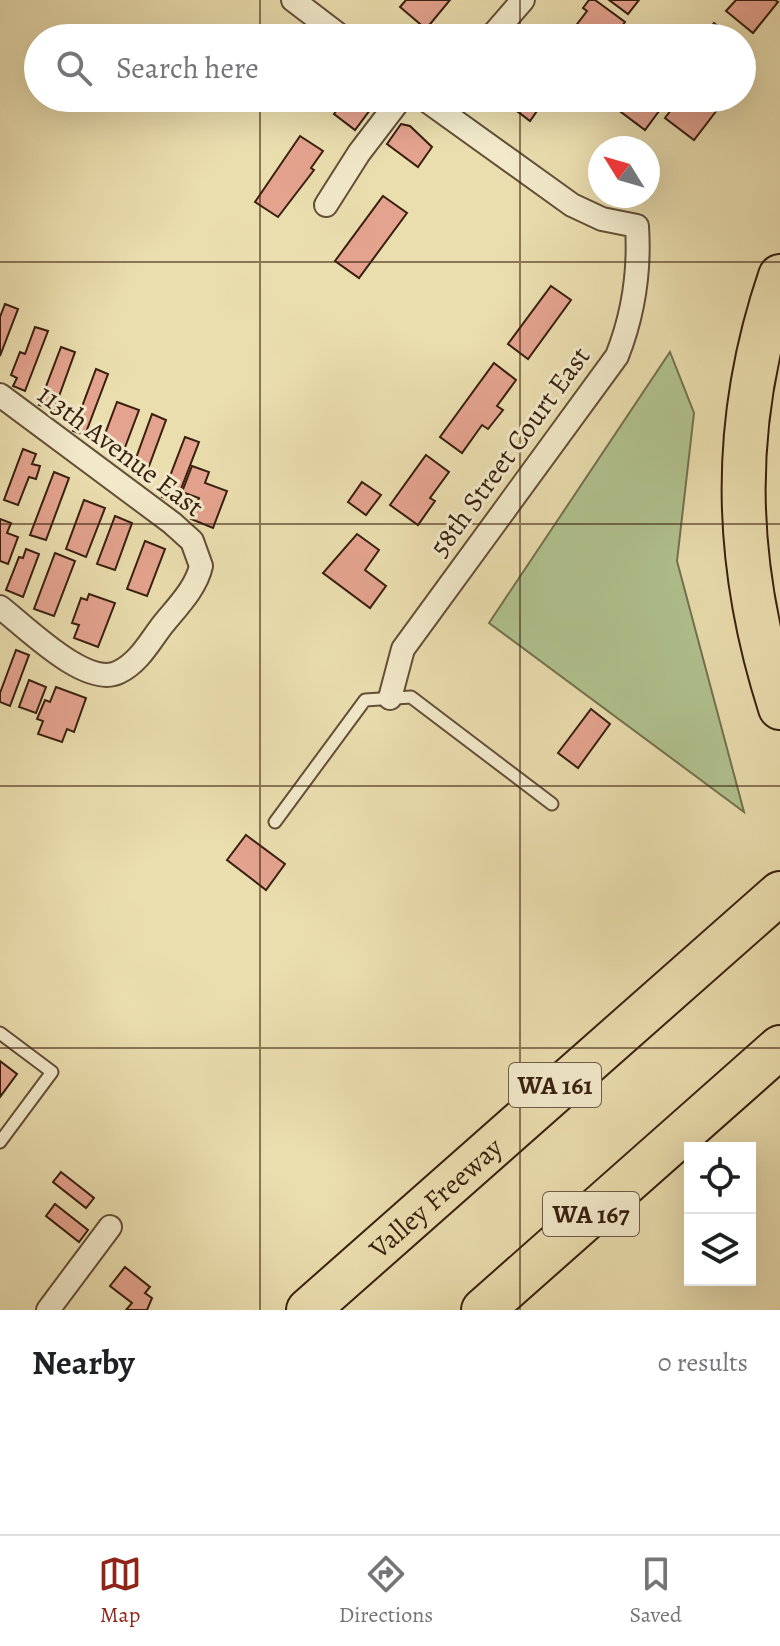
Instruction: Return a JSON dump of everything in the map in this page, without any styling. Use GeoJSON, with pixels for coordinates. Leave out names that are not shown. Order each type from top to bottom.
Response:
{"type":"FeatureCollection","features":[{"type":"Feature","properties":{"kind":"highway"},"geometry":{"type":"LineString","coordinates":[[780,276],[763,326],[742,465],[743,535],[763,655],[780,708]]}},
{"type":"Feature","properties":{"kind":"highway","name":"WA 161"},"geometry":{"type":"LineString","coordinates":[[317,1302],[553,1087],[780,870]]}},
{"type":"Feature","properties":{"kind":"highway","name":"Valley Freeway"},"geometry":{"type":"LineString","coordinates":[[317,1302],[780,893]]}},
{"type":"Feature","properties":{"kind":"highway","name":"WA 167"},"geometry":{"type":"LineString","coordinates":[[483,1310],[780,1047]]}},
{"type":"Feature","properties":{"kind":"street"},"geometry":{"type":"LineString","coordinates":[[293,0],[325,24]]}},
{"type":"Feature","properties":{"kind":"street"},"geometry":{"type":"LineString","coordinates":[[502,24],[523,0]]}},
{"type":"Feature","properties":{"kind":"street"},"geometry":{"type":"LineString","coordinates":[[326,205],[359,153],[390,112]]}},
{"type":"Feature","properties":{"kind":"street","name":"58th Street Court East"},"geometry":{"type":"LineString","coordinates":[[390,698],[403,649],[617,356],[636,290],[637,226],[602,219],[572,205],[449,112]]}},
{"type":"Feature","properties":{"kind":"street","name":"113th Avenue East"},"geometry":{"type":"LineString","coordinates":[[0,395],[172,523],[192,541],[201,557],[200,572],[192,587],[137,659],[114,675],[105,677],[84,671],[0,607]]}},
{"type":"Feature","properties":{"kind":"street"},"geometry":{"type":"LineString","coordinates":[[48,1310],[110,1227]]}},
{"type":"Feature","properties":{"kind":"lane"},"geometry":{"type":"LineString","coordinates":[[275,822],[365,700],[390,698],[411,697],[552,804]]}},
{"type":"Feature","properties":{"kind":"lane"},"geometry":{"type":"LineString","coordinates":[[0,1033],[52,1072],[0,1142]]}},
{"type":"Feature","properties":{"kind":"green space"},"geometry":{"type":"Polygon","coordinates":[[[670,352],[694,413],[677,561],[744,812],[489,623],[670,352]]]}},
{"type":"Feature","properties":{"kind":"building"},"geometry":{"type":"Polygon","coordinates":[[[406,0],[450,0],[430,24],[420,24],[400,7],[406,0]]]}},
{"type":"Feature","properties":{"kind":"building"},"geometry":{"type":"Polygon","coordinates":[[[589,0],[595,0],[625,22],[577,24],[587,11],[583,8],[589,0]]]}},
{"type":"Feature","properties":{"kind":"building"},"geometry":{"type":"Polygon","coordinates":[[[609,0],[639,0],[628,14],[609,0]]]}},
{"type":"Feature","properties":{"kind":"building"},"geometry":{"type":"Polygon","coordinates":[[[736,0],[778,2],[756,29],[756,24],[742,24],[726,11],[736,0]]]}},
{"type":"Feature","properties":{"kind":"building"},"geometry":{"type":"Polygon","coordinates":[[[336,112],[368,112],[355,130],[334,114],[336,112]]]}},
{"type":"Feature","properties":{"kind":"building"},"geometry":{"type":"Polygon","coordinates":[[[518,112],[536,112],[530,121],[518,112]]]}},
{"type":"Feature","properties":{"kind":"building"},"geometry":{"type":"Polygon","coordinates":[[[621,112],[658,112],[645,130],[621,112]]]}},
{"type":"Feature","properties":{"kind":"building"},"geometry":{"type":"Polygon","coordinates":[[[670,112],[715,112],[694,140],[665,118],[670,112]]]}},
{"type":"Feature","properties":{"kind":"building"},"geometry":{"type":"Polygon","coordinates":[[[401,124],[410,126],[432,147],[418,167],[387,144],[401,124]]]}},
{"type":"Feature","properties":{"kind":"building"},"geometry":{"type":"Polygon","coordinates":[[[300,136],[323,151],[311,168],[314,170],[278,217],[255,202],[300,136]]]}},
{"type":"Feature","properties":{"kind":"building"},"geometry":{"type":"Polygon","coordinates":[[[383,196],[407,213],[359,278],[335,261],[383,196]]]}},
{"type":"Feature","properties":{"kind":"building"},"geometry":{"type":"Polygon","coordinates":[[[551,286],[571,300],[528,359],[508,344],[551,286]]]}},
{"type":"Feature","properties":{"kind":"building"},"geometry":{"type":"Polygon","coordinates":[[[5,304],[18,309],[0,356],[0,317],[5,304]]]}},
{"type":"Feature","properties":{"kind":"building"},"geometry":{"type":"Polygon","coordinates":[[[35,327],[48,331],[25,391],[13,386],[17,378],[11,375],[20,352],[25,354],[35,327]]]}},
{"type":"Feature","properties":{"kind":"building"},"geometry":{"type":"Polygon","coordinates":[[[61,347],[75,352],[54,410],[39,405],[61,347]]]}},
{"type":"Feature","properties":{"kind":"building"},"geometry":{"type":"Polygon","coordinates":[[[494,363],[516,380],[497,406],[503,410],[488,429],[482,425],[462,453],[440,437],[494,363]]]}},
{"type":"Feature","properties":{"kind":"building"},"geometry":{"type":"Polygon","coordinates":[[[96,369],[108,374],[85,435],[73,431],[96,369]]]}},
{"type":"Feature","properties":{"kind":"building"},"geometry":{"type":"Polygon","coordinates":[[[117,402],[139,410],[124,450],[102,442],[117,402]]]}},
{"type":"Feature","properties":{"kind":"building"},"geometry":{"type":"Polygon","coordinates":[[[152,414],[166,420],[145,477],[131,472],[152,414]]]}},
{"type":"Feature","properties":{"kind":"building"},"geometry":{"type":"Polygon","coordinates":[[[185,437],[199,442],[176,502],[162,497],[185,437]]]}},
{"type":"Feature","properties":{"kind":"building"},"geometry":{"type":"Polygon","coordinates":[[[23,449],[36,454],[32,464],[40,466],[36,479],[29,477],[18,505],[4,500],[23,449]]]}},
{"type":"Feature","properties":{"kind":"building"},"geometry":{"type":"Polygon","coordinates":[[[426,455],[449,472],[430,498],[435,501],[418,525],[390,505],[426,455]]]}},
{"type":"Feature","properties":{"kind":"building"},"geometry":{"type":"Polygon","coordinates":[[[192,466],[209,472],[205,483],[227,491],[213,528],[191,519],[199,498],[182,492],[192,466]]]}},
{"type":"Feature","properties":{"kind":"building"},"geometry":{"type":"Polygon","coordinates":[[[54,472],[69,478],[46,540],[30,535],[54,472]]]}},
{"type":"Feature","properties":{"kind":"building"},"geometry":{"type":"Polygon","coordinates":[[[362,482],[381,495],[366,515],[348,502],[362,482]]]}},
{"type":"Feature","properties":{"kind":"building"},"geometry":{"type":"Polygon","coordinates":[[[84,500],[105,508],[86,557],[66,549],[84,500]]]}},
{"type":"Feature","properties":{"kind":"building"},"geometry":{"type":"Polygon","coordinates":[[[115,516],[132,523],[115,570],[97,564],[115,516]]]}},
{"type":"Feature","properties":{"kind":"building"},"geometry":{"type":"Polygon","coordinates":[[[0,519],[11,523],[7,533],[18,537],[8,564],[0,561],[0,519]]]}},
{"type":"Feature","properties":{"kind":"building"},"geometry":{"type":"Polygon","coordinates":[[[357,534],[379,550],[365,570],[386,586],[370,608],[323,573],[357,534]]]}},
{"type":"Feature","properties":{"kind":"building"},"geometry":{"type":"Polygon","coordinates":[[[145,541],[165,549],[147,596],[127,589],[145,541]]]}},
{"type":"Feature","properties":{"kind":"building"},"geometry":{"type":"Polygon","coordinates":[[[26,549],[39,554],[23,597],[6,590],[19,557],[23,558],[26,549]]]}},
{"type":"Feature","properties":{"kind":"building"},"geometry":{"type":"Polygon","coordinates":[[[55,553],[75,561],[54,616],[34,609],[55,553]]]}},
{"type":"Feature","properties":{"kind":"building"},"geometry":{"type":"Polygon","coordinates":[[[89,594],[115,603],[98,647],[74,638],[79,625],[72,623],[81,598],[87,600],[89,594]]]}},
{"type":"Feature","properties":{"kind":"building"},"geometry":{"type":"Polygon","coordinates":[[[16,650],[29,655],[10,706],[0,702],[0,693],[16,650]]]}},
{"type":"Feature","properties":{"kind":"building"},"geometry":{"type":"Polygon","coordinates":[[[29,680],[46,687],[36,713],[19,707],[29,680]]]}},
{"type":"Feature","properties":{"kind":"building"},"geometry":{"type":"Polygon","coordinates":[[[56,687],[86,698],[74,732],[67,729],[62,742],[38,734],[43,721],[37,719],[45,700],[50,702],[56,687]]]}},
{"type":"Feature","properties":{"kind":"building"},"geometry":{"type":"Polygon","coordinates":[[[591,709],[610,724],[578,768],[558,753],[591,709]]]}},
{"type":"Feature","properties":{"kind":"building"},"geometry":{"type":"Polygon","coordinates":[[[246,835],[285,864],[266,890],[227,860],[246,835]]]}},
{"type":"Feature","properties":{"kind":"building"},"geometry":{"type":"Polygon","coordinates":[[[0,1061],[17,1074],[0,1097],[0,1061]]]}},
{"type":"Feature","properties":{"kind":"building"},"geometry":{"type":"Polygon","coordinates":[[[61,1172],[94,1198],[86,1208],[53,1182],[61,1172]]]}},
{"type":"Feature","properties":{"kind":"building"},"geometry":{"type":"Polygon","coordinates":[[[55,1204],[88,1230],[79,1242],[46,1216],[55,1204]]]}},
{"type":"Feature","properties":{"kind":"building"},"geometry":{"type":"Polygon","coordinates":[[[125,1267],[150,1287],[145,1293],[152,1298],[147,1310],[126,1310],[132,1303],[110,1286],[125,1267]]]}}]}
